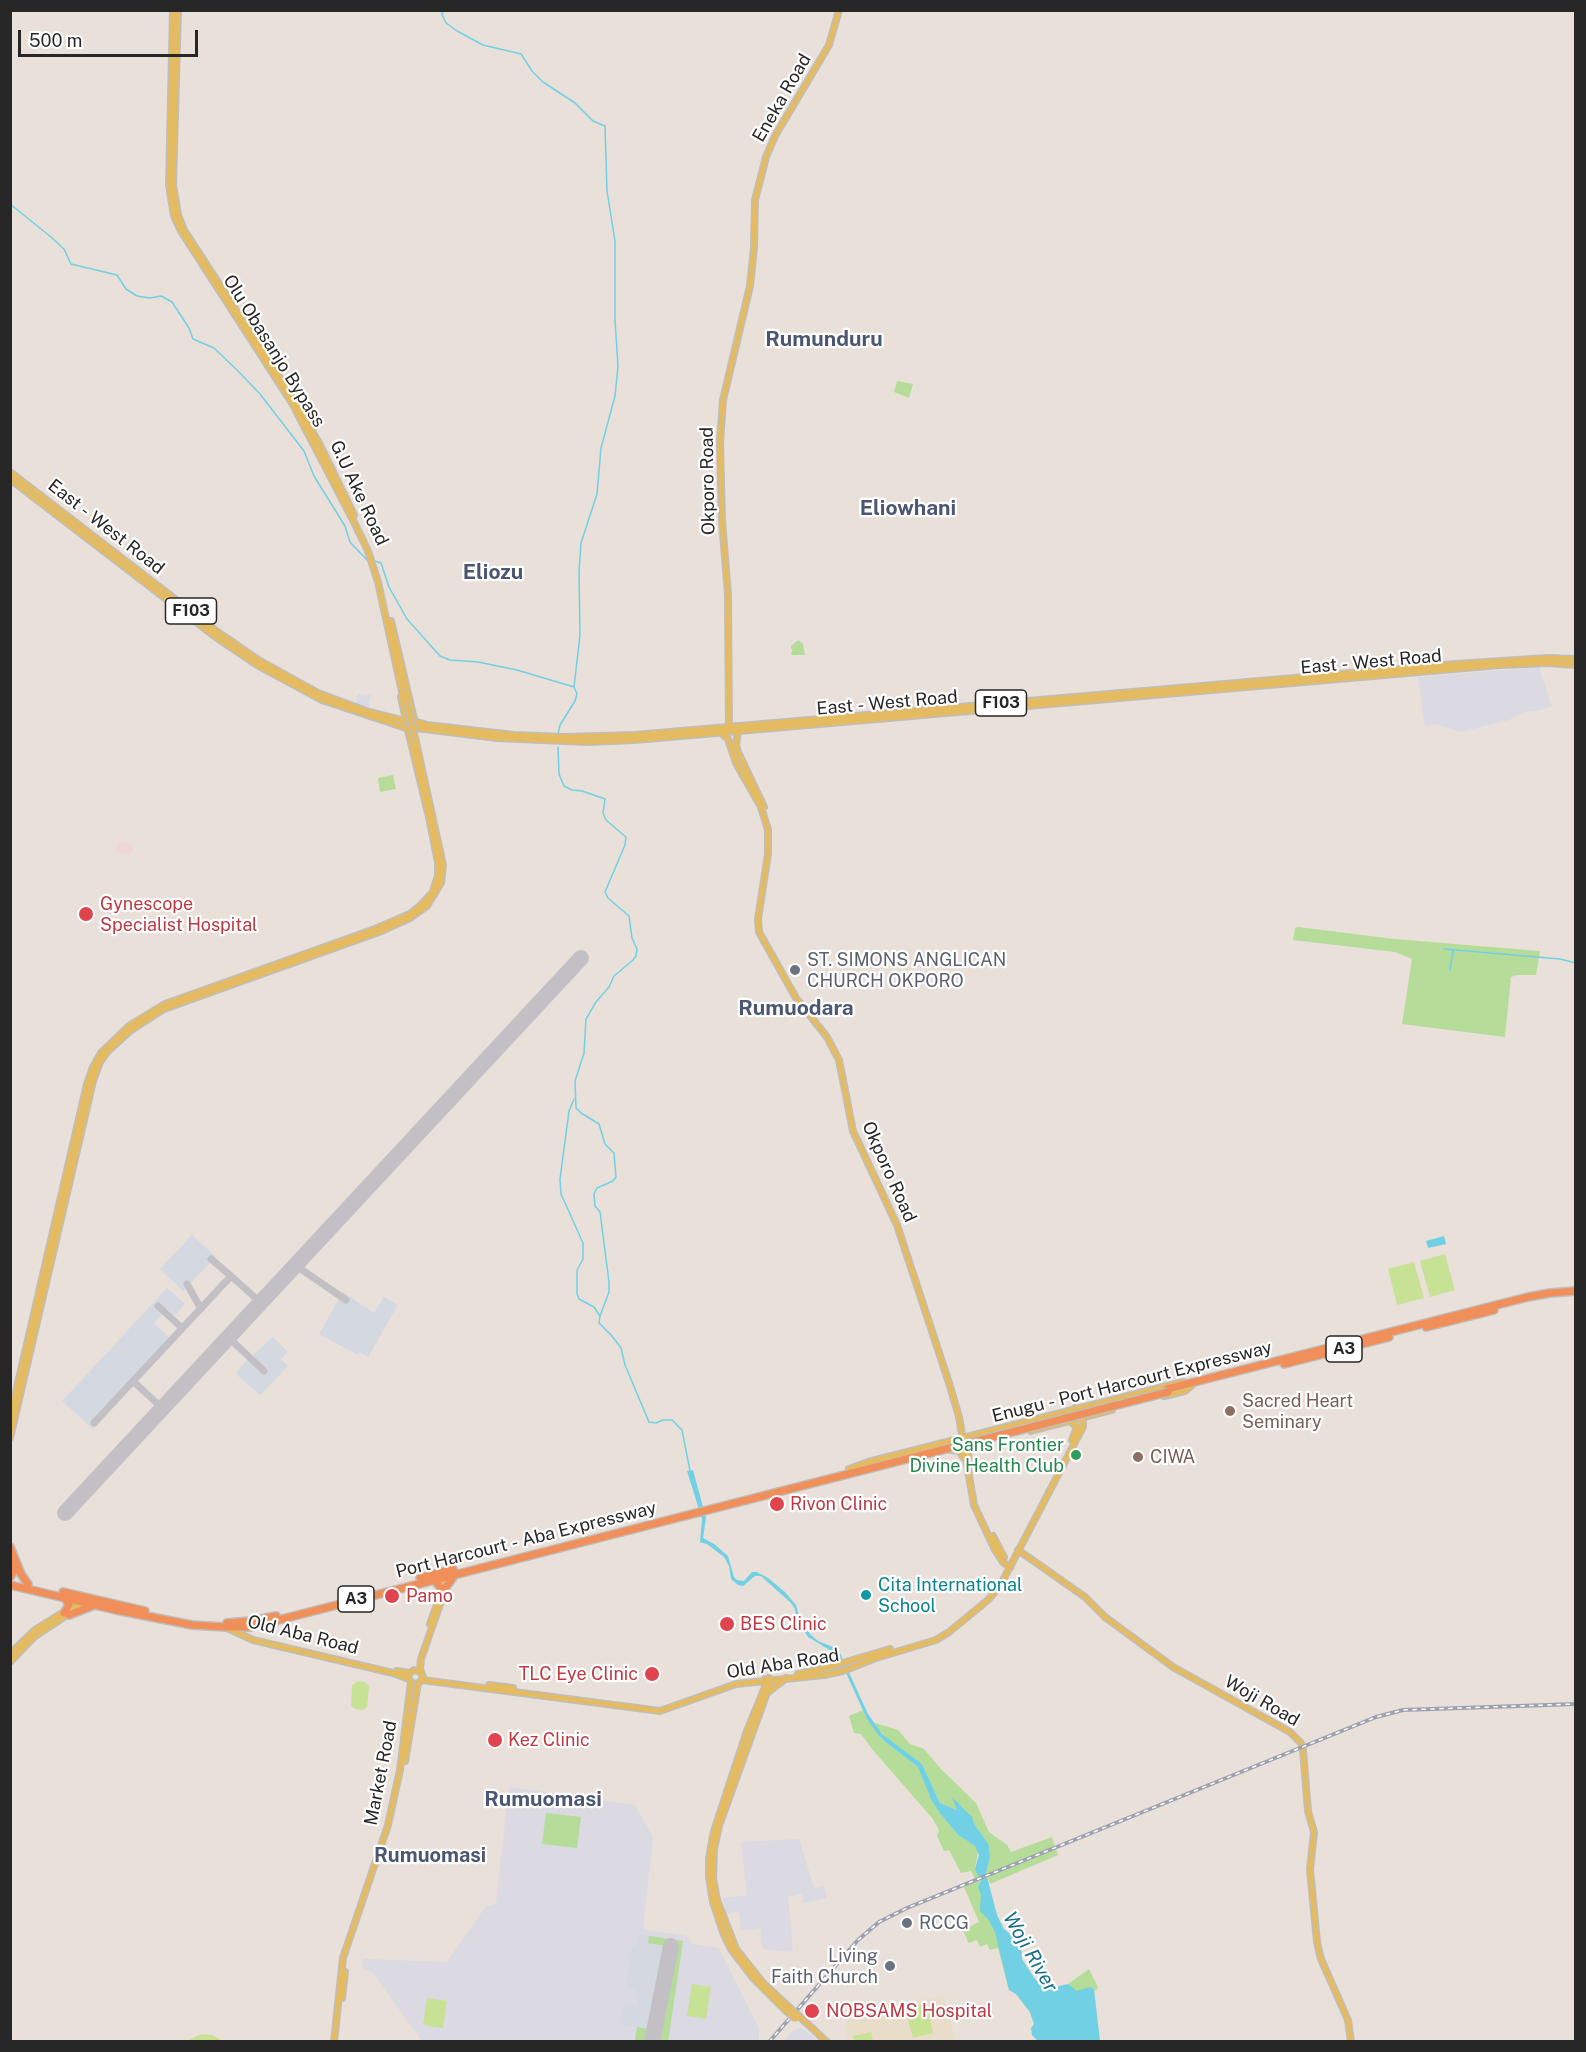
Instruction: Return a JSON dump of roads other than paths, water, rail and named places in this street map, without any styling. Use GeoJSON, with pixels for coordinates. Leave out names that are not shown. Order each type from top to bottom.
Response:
{"type":"FeatureCollection","features":[{"type":"Feature","properties":{"kind":"highway","name":"Enugu - Port Harcourt Expressway"},"geometry":{"type":"LineString","coordinates":[[1167,1391],[1528,1297],[1550,1293],[1575,1294]]}},
{"type":"Feature","properties":{"kind":"highway","name":"Enugu - Port Harcourt Expressway"},"geometry":{"type":"LineString","coordinates":[[698,1510],[1532,1300],[1575,1294]]}},
{"type":"Feature","properties":{"kind":"highway","name":"Port Harcourt - Aba Expressway"},"geometry":{"type":"LineString","coordinates":[[10,1585],[83,1603],[192,1625],[225,1628],[251,1624],[433,1579],[444,1574],[456,1573],[698,1510]]}},
{"type":"Feature","properties":{"kind":"highway","name":"Port Harcourt - Aba Expressway"},"geometry":{"type":"LineString","coordinates":[[10,1578],[192,1621],[251,1624],[698,1510]]}},
{"type":"Feature","properties":{"kind":"highway"},"geometry":{"type":"LineString","coordinates":[[10,1547],[21,1574],[28,1584]]}},
{"type":"Feature","properties":{"kind":"highway"},"geometry":{"type":"LineString","coordinates":[[10,1553],[14,1568],[10,1578]]}},
{"type":"Feature","properties":{"kind":"highway"},"geometry":{"type":"LineString","coordinates":[[433,1579],[444,1588],[456,1573]]}},
{"type":"Feature","properties":{"kind":"highway"},"geometry":{"type":"LineString","coordinates":[[65,1598],[69,1605],[66,1614]]}},
{"type":"Feature","properties":{"kind":"highway"},"geometry":{"type":"LineString","coordinates":[[66,1614],[95,1605]]}},
{"type":"Feature","properties":{"kind":"main road","name":"Olu Obasanjo Bypass"},"geometry":{"type":"LineString","coordinates":[[173,10],[169,185],[174,216],[181,231],[288,396],[368,551],[388,616],[415,741]]}},
{"type":"Feature","properties":{"kind":"main road","name":"G.U Ake Road"},"geometry":{"type":"LineString","coordinates":[[178,10],[173,185],[178,215],[184,230],[283,382],[320,445],[364,535],[380,579],[388,616]]}},
{"type":"Feature","properties":{"kind":"main road","name":"Eneka Road"},"geometry":{"type":"LineString","coordinates":[[755,236],[755,200],[766,157],[826,51],[835,30],[839,10]]}},
{"type":"Feature","properties":{"kind":"main road","name":"Okporo Road"},"geometry":{"type":"LineString","coordinates":[[729,728],[728,595],[722,518],[721,417],[725,387],[750,286],[755,236]]}},
{"type":"Feature","properties":{"kind":"main road","name":"East - West Road"},"geometry":{"type":"LineString","coordinates":[[10,472],[208,624],[266,664],[318,693],[373,713],[406,720]]}},
{"type":"Feature","properties":{"kind":"main road","name":"East - West Road"},"geometry":{"type":"LineString","coordinates":[[10,479],[217,638],[250,660],[322,700],[407,729]]}},
{"type":"Feature","properties":{"kind":"main road"},"geometry":{"type":"LineString","coordinates":[[10,1438],[93,1081],[103,1058],[130,1031],[165,1009],[379,932],[421,911],[435,895],[442,878],[442,856],[430,815],[424,803],[407,729],[388,637],[388,616]]}},
{"type":"Feature","properties":{"kind":"main road"},"geometry":{"type":"LineString","coordinates":[[10,1418],[87,1084],[101,1053],[129,1026],[165,1004],[375,929],[414,911],[433,892],[438,875],[438,863],[415,741],[415,724],[388,616]]}},
{"type":"Feature","properties":{"kind":"main road","name":"East - West Road"},"geometry":{"type":"LineString","coordinates":[[415,724],[424,729],[498,738],[588,742],[721,733],[1502,660],[1575,659]]}},
{"type":"Feature","properties":{"kind":"main road","name":"East - West Road"},"geometry":{"type":"LineString","coordinates":[[415,724],[491,733],[565,737],[635,735],[1518,664],[1575,665]]}},
{"type":"Feature","properties":{"kind":"main road","name":"F103"},"geometry":{"type":"LineString","coordinates":[[406,720],[415,724]]}},
{"type":"Feature","properties":{"kind":"main road","name":"F103"},"geometry":{"type":"LineString","coordinates":[[407,729],[415,724]]}},
{"type":"Feature","properties":{"kind":"main road"},"geometry":{"type":"LineString","coordinates":[[415,741],[424,729]]}},
{"type":"Feature","properties":{"kind":"main road","name":"Okporo Road"},"geometry":{"type":"LineString","coordinates":[[733,744],[738,731]]}},
{"type":"Feature","properties":{"kind":"main road","name":"Okporo Road"},"geometry":{"type":"LineString","coordinates":[[721,733],[733,744],[767,815],[771,835],[770,862],[761,918],[762,930],[793,988],[834,1043],[843,1064],[853,1131],[902,1238],[950,1386],[963,1437],[974,1505],[995,1550],[1009,1566]]}},
{"type":"Feature","properties":{"kind":"main road","name":"Okporo Road"},"geometry":{"type":"LineString","coordinates":[[847,1089],[855,1130],[900,1226],[952,1383],[963,1426],[963,1437]]}},
{"type":"Feature","properties":{"kind":"main road"},"geometry":{"type":"LineString","coordinates":[[847,1471],[868,1462],[1075,1408],[1181,1382],[1203,1380]]}},
{"type":"Feature","properties":{"kind":"main road"},"geometry":{"type":"LineString","coordinates":[[847,1471],[868,1471],[978,1444],[1185,1391],[1191,1386]]}},
{"type":"Feature","properties":{"kind":"main road"},"geometry":{"type":"LineString","coordinates":[[1075,1408],[1083,1418]]}},
{"type":"Feature","properties":{"kind":"main road"},"geometry":{"type":"LineString","coordinates":[[1083,1427],[1099,1413]]}},
{"type":"Feature","properties":{"kind":"main road"},"geometry":{"type":"LineString","coordinates":[[1048,1416],[1047,1423],[1057,1424]]}},
{"type":"Feature","properties":{"kind":"main road","name":"Old Aba Road"},"geometry":{"type":"LineString","coordinates":[[225,1628],[253,1640],[417,1679],[655,1711],[670,1708],[731,1685],[822,1670],[839,1664],[851,1664],[941,1634],[990,1594],[1018,1550],[1083,1427],[1083,1418]]}},
{"type":"Feature","properties":{"kind":"main road","name":"Old Aba Road"},"geometry":{"type":"LineString","coordinates":[[1018,1550],[1076,1432],[1076,1425],[1070,1421]]}},
{"type":"Feature","properties":{"kind":"main road"},"geometry":{"type":"LineString","coordinates":[[963,1426],[968,1433],[981,1433]]}},
{"type":"Feature","properties":{"kind":"main road"},"geometry":{"type":"LineString","coordinates":[[967,1459],[969,1448],[978,1444]]}},
{"type":"Feature","properties":{"kind":"main road"},"geometry":{"type":"LineString","coordinates":[[951,1450],[960,1452],[967,1459]]}},
{"type":"Feature","properties":{"kind":"main road","name":"Woji Road"},"geometry":{"type":"LineString","coordinates":[[1018,1550],[1085,1597],[1105,1617],[1173,1667],[1290,1732],[1301,1743],[1308,1811],[1314,1832],[1310,1869],[1317,1942],[1321,1959],[1348,2020],[1351,2042]]}},
{"type":"Feature","properties":{"kind":"main road","name":"Market Road"},"geometry":{"type":"LineString","coordinates":[[336,2042],[343,1958],[388,1825],[421,1659],[444,1588],[444,1574]]}},
{"type":"Feature","properties":{"kind":"main road","name":"Market Road"},"geometry":{"type":"LineString","coordinates":[[417,1679],[411,1672],[444,1588]]}},
{"type":"Feature","properties":{"kind":"main road"},"geometry":{"type":"LineString","coordinates":[[10,1662],[34,1637],[83,1603]]}},
{"type":"Feature","properties":{"kind":"main road"},"geometry":{"type":"LineString","coordinates":[[10,1654],[31,1634],[66,1614]]}},
{"type":"Feature","properties":{"kind":"main road","name":"Old Aba Road"},"geometry":{"type":"LineString","coordinates":[[251,1624],[250,1633],[254,1638],[411,1672]]}},
{"type":"Feature","properties":{"kind":"main road","name":"Old Aba Road"},"geometry":{"type":"LineString","coordinates":[[417,1679],[653,1708],[671,1705],[731,1682],[824,1675],[843,1671],[851,1664]]}},
{"type":"Feature","properties":{"kind":"main road"},"geometry":{"type":"LineString","coordinates":[[411,1672],[417,1679]]}},
{"type":"Feature","properties":{"kind":"main road"},"geometry":{"type":"LineString","coordinates":[[765,1693],[786,1678]]}},
{"type":"Feature","properties":{"kind":"main road"},"geometry":{"type":"LineString","coordinates":[[767,1679],[765,1693],[717,1821],[709,1858],[709,1880],[722,1929],[735,1956],[753,1978],[823,2042]]}},
{"type":"Feature","properties":{"kind":"main road"},"geometry":{"type":"LineString","coordinates":[[758,1682],[765,1693]]}},
{"type":"Feature","properties":{"kind":"main road"},"geometry":{"type":"LineString","coordinates":[[797,2018],[827,2042]]}},
{"type":"Feature","properties":{"kind":"water"},"geometry":{"type":"Polygon","coordinates":[[[1444,1236],[1446,1244],[1428,1248],[1426,1241],[1444,1236]]]}},
{"type":"Feature","properties":{"kind":"water"},"geometry":{"type":"Polygon","coordinates":[[[693,1470],[706,1518],[703,1538],[728,1556],[737,1580],[744,1581],[752,1572],[757,1572],[785,1592],[796,1605],[800,1619],[811,1635],[840,1653],[868,1714],[882,1734],[922,1764],[940,1803],[957,1810],[952,1797],[972,1817],[989,1845],[990,1858],[986,1873],[997,1915],[1004,1929],[1021,1943],[1022,1959],[1039,1982],[1044,1980],[1055,1987],[1068,1984],[1077,1991],[1090,1987],[1094,1989],[1100,2041],[1038,2041],[1032,2035],[1031,2028],[1034,2024],[1030,2012],[1016,1994],[1009,1990],[995,1932],[988,1919],[980,1911],[981,1895],[978,1887],[981,1881],[975,1869],[979,1855],[975,1846],[958,1835],[939,1812],[918,1767],[876,1732],[867,1719],[841,1662],[833,1652],[808,1637],[796,1619],[795,1609],[791,1603],[761,1576],[755,1576],[743,1586],[738,1585],[731,1579],[729,1566],[724,1557],[707,1544],[700,1542],[702,1519],[687,1471],[693,1470]]]}},
{"type":"Feature","properties":{"kind":"waterway"},"geometry":{"type":"LineString","coordinates":[[443,10],[442,15],[446,23],[457,31],[483,45],[521,54],[532,71],[543,82],[575,103],[593,121],[605,126],[607,191],[615,241],[615,320],[618,366],[615,396],[601,448],[597,494],[581,543],[580,635],[574,687]]}},
{"type":"Feature","properties":{"kind":"waterway"},"geometry":{"type":"LineString","coordinates":[[10,204],[64,249],[71,264],[117,275],[126,289],[137,296],[150,298],[161,296],[172,302],[189,328],[193,339],[214,348],[239,372],[260,394],[304,451],[314,476],[345,526],[350,542],[367,560]]}},
{"type":"Feature","properties":{"kind":"waterway"},"geometry":{"type":"LineString","coordinates":[[375,561],[381,563],[389,587],[407,619],[440,656],[450,660],[478,662],[517,670],[574,687],[577,694],[575,701],[560,725],[558,734]]}},
{"type":"Feature","properties":{"kind":"waterway"},"geometry":{"type":"LineString","coordinates":[[558,747],[559,774],[564,786],[605,799],[603,813],[606,820],[626,837],[625,845],[605,892],[608,898],[629,916],[632,938],[637,949],[636,956],[614,976],[609,987],[596,1002],[586,1019],[584,1053],[575,1081],[576,1108],[599,1124],[605,1144],[614,1153],[616,1177],[613,1181],[597,1188],[594,1194],[595,1206],[600,1212],[609,1282],[609,1292],[599,1323],[621,1348],[625,1365],[649,1422],[672,1420],[682,1430],[690,1471]]}},
{"type":"Feature","properties":{"kind":"waterway"},"geometry":{"type":"LineString","coordinates":[[1444,949],[1560,959],[1576,963]]}},
{"type":"Feature","properties":{"kind":"waterway"},"geometry":{"type":"LineString","coordinates":[[1450,970],[1453,951]]}},
{"type":"Feature","properties":{"kind":"waterway"},"geometry":{"type":"LineString","coordinates":[[574,1099],[569,1111],[560,1179],[561,1194],[583,1243],[583,1259],[577,1270],[577,1294],[579,1299],[594,1307],[600,1316]]}},
{"type":"Feature","properties":{"kind":"railway"},"geometry":{"type":"LineString","coordinates":[[769,2042],[858,1940],[879,1922],[907,1908],[1376,1717],[1403,1710],[1576,1704]]}},
{"type":"Feature","properties":{"kind":"place","name":"Gynescope Specialist Hospital"},"geometry":{"type":"Point","coordinates":[86,914]}},
{"type":"Feature","properties":{"kind":"place","name":"ST. SIMONS ANGLICAN CHURCH OKPORO"},"geometry":{"type":"Point","coordinates":[795,970]}},
{"type":"Feature","properties":{"kind":"place","name":"Sacred Heart Seminary"},"geometry":{"type":"Point","coordinates":[1230,1411]}},
{"type":"Feature","properties":{"kind":"place","name":"Sans Frontier Divine Health Club"},"geometry":{"type":"Point","coordinates":[1076,1455]}},
{"type":"Feature","properties":{"kind":"place","name":"CIWA"},"geometry":{"type":"Point","coordinates":[1138,1457]}},
{"type":"Feature","properties":{"kind":"place","name":"Rivon Clinic"},"geometry":{"type":"Point","coordinates":[777,1504]}},
{"type":"Feature","properties":{"kind":"place","name":"Cita International School"},"geometry":{"type":"Point","coordinates":[866,1595]}},
{"type":"Feature","properties":{"kind":"place","name":"Pamo"},"geometry":{"type":"Point","coordinates":[392,1596]}},
{"type":"Feature","properties":{"kind":"place","name":"BES Clinic"},"geometry":{"type":"Point","coordinates":[727,1624]}},
{"type":"Feature","properties":{"kind":"place","name":"TLC Eye Clinic"},"geometry":{"type":"Point","coordinates":[652,1674]}},
{"type":"Feature","properties":{"kind":"place","name":"Kez Clinic"},"geometry":{"type":"Point","coordinates":[495,1740]}},
{"type":"Feature","properties":{"kind":"place","name":"RCCG"},"geometry":{"type":"Point","coordinates":[907,1923]}},
{"type":"Feature","properties":{"kind":"place","name":"Living Faith Church"},"geometry":{"type":"Point","coordinates":[890,1966]}},
{"type":"Feature","properties":{"kind":"place","name":"NOBSAMS Hospital"},"geometry":{"type":"Point","coordinates":[812,2011]}},
{"type":"Feature","properties":{"kind":"district","name":"Rumunduru"},"geometry":{"type":"Point","coordinates":[824,340]}},
{"type":"Feature","properties":{"kind":"district","name":"Eliowhani"},"geometry":{"type":"Point","coordinates":[908,509]}},
{"type":"Feature","properties":{"kind":"district","name":"Eliozu"},"geometry":{"type":"Point","coordinates":[493,573]}},
{"type":"Feature","properties":{"kind":"district","name":"Rumuodara"},"geometry":{"type":"Point","coordinates":[796,1009]}},
{"type":"Feature","properties":{"kind":"district","name":"Rumuomasi"},"geometry":{"type":"Point","coordinates":[543,1800]}},
{"type":"Feature","properties":{"kind":"district","name":"Rumuomasi"},"geometry":{"type":"Point","coordinates":[430,1856]}},
{"type":"Feature","properties":{"kind":"water label","name":"Woji River"},"geometry":{"type":"Point","coordinates":[1030,1952]}}]}
